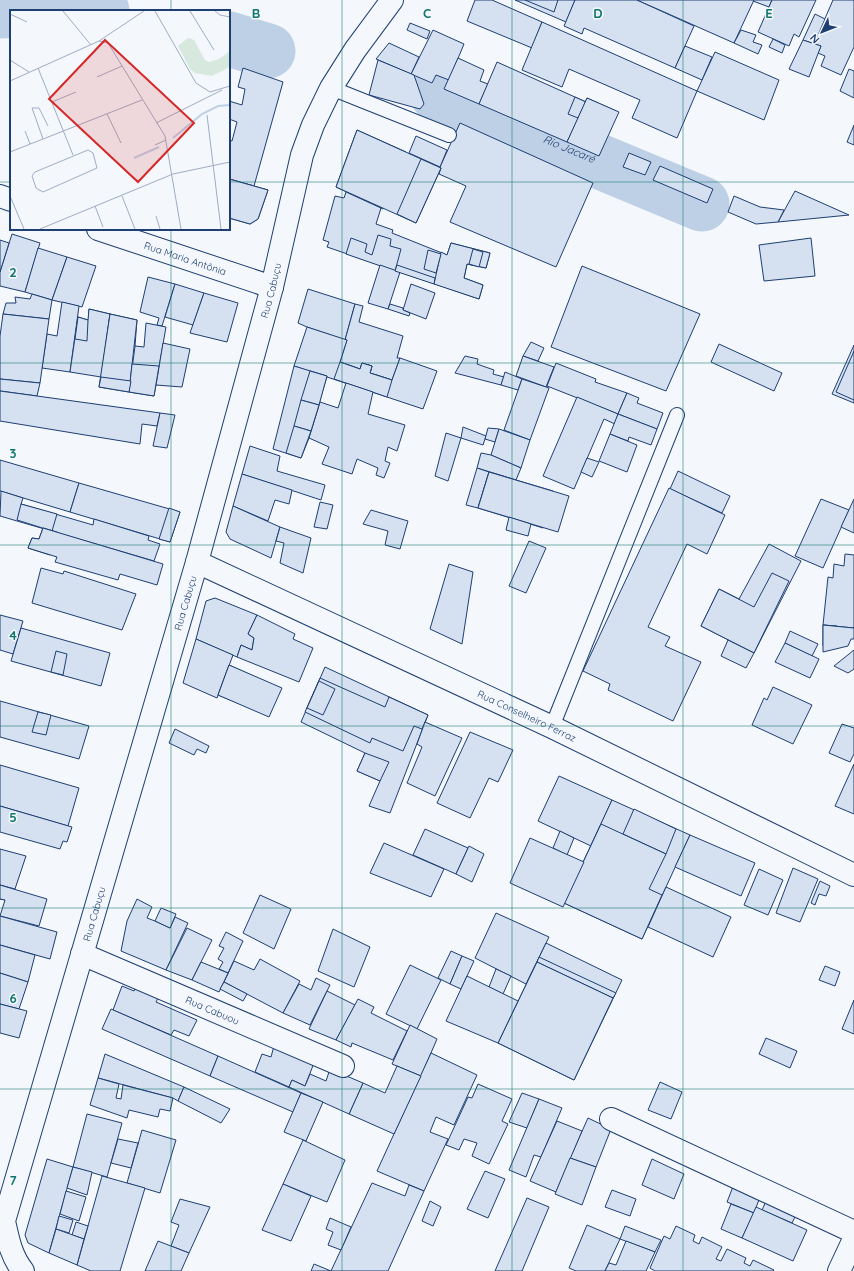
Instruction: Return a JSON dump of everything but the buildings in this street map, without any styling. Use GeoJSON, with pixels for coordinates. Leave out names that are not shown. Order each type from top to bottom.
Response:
{"type":"FeatureCollection","features":[{"type":"Feature","properties":{"kind":"street","name":"Rua Cabuçu"},"geometry":{"type":"LineString","coordinates":[[23,1271],[9,1247],[2,1223],[197,562],[272,287],[302,155],[313,124],[332,88],[355,50],[392,0]]}},
{"type":"Feature","properties":{"kind":"street"},"geometry":{"type":"LineString","coordinates":[[0,196],[10,200]]}},
{"type":"Feature","properties":{"kind":"street","name":"Rua Maria Antônia"},"geometry":{"type":"LineString","coordinates":[[101,230],[272,287]]}},
{"type":"Feature","properties":{"kind":"street","name":"Rua Conselheiro Ferraz"},"geometry":{"type":"LineString","coordinates":[[197,562],[552,727],[854,875]]}},
{"type":"Feature","properties":{"kind":"street","name":"Rua Cabuou"},"geometry":{"type":"LineString","coordinates":[[82,954],[343,1066]]}},
{"type":"Feature","properties":{"kind":"street"},"geometry":{"type":"LineString","coordinates":[[611,1119],[854,1232]]}},
{"type":"Feature","properties":{"kind":"street"},"geometry":{"type":"LineString","coordinates":[[839,1271],[854,1239]]}},
{"type":"Feature","properties":{"kind":"lane"},"geometry":{"type":"LineString","coordinates":[[332,88],[449,134]]}},
{"type":"Feature","properties":{"kind":"lane"},"geometry":{"type":"LineString","coordinates":[[552,727],[677,415]]}},
{"type":"Feature","properties":{"kind":"waterway","name":"Rio Jacaré"},"geometry":{"type":"LineString","coordinates":[[20,10],[72,10]]}},
{"type":"Feature","properties":{"kind":"waterway","name":"Rio Jacaré"},"geometry":{"type":"LineString","coordinates":[[0,11],[10,11]]}},
{"type":"Feature","properties":{"kind":"waterway","name":"Rio Jacaré"},"geometry":{"type":"LineString","coordinates":[[230,39],[268,51]]}},
{"type":"Feature","properties":{"kind":"waterway","name":"Rio Jacaré"},"geometry":{"type":"LineString","coordinates":[[437,94],[702,204]]}}]}
